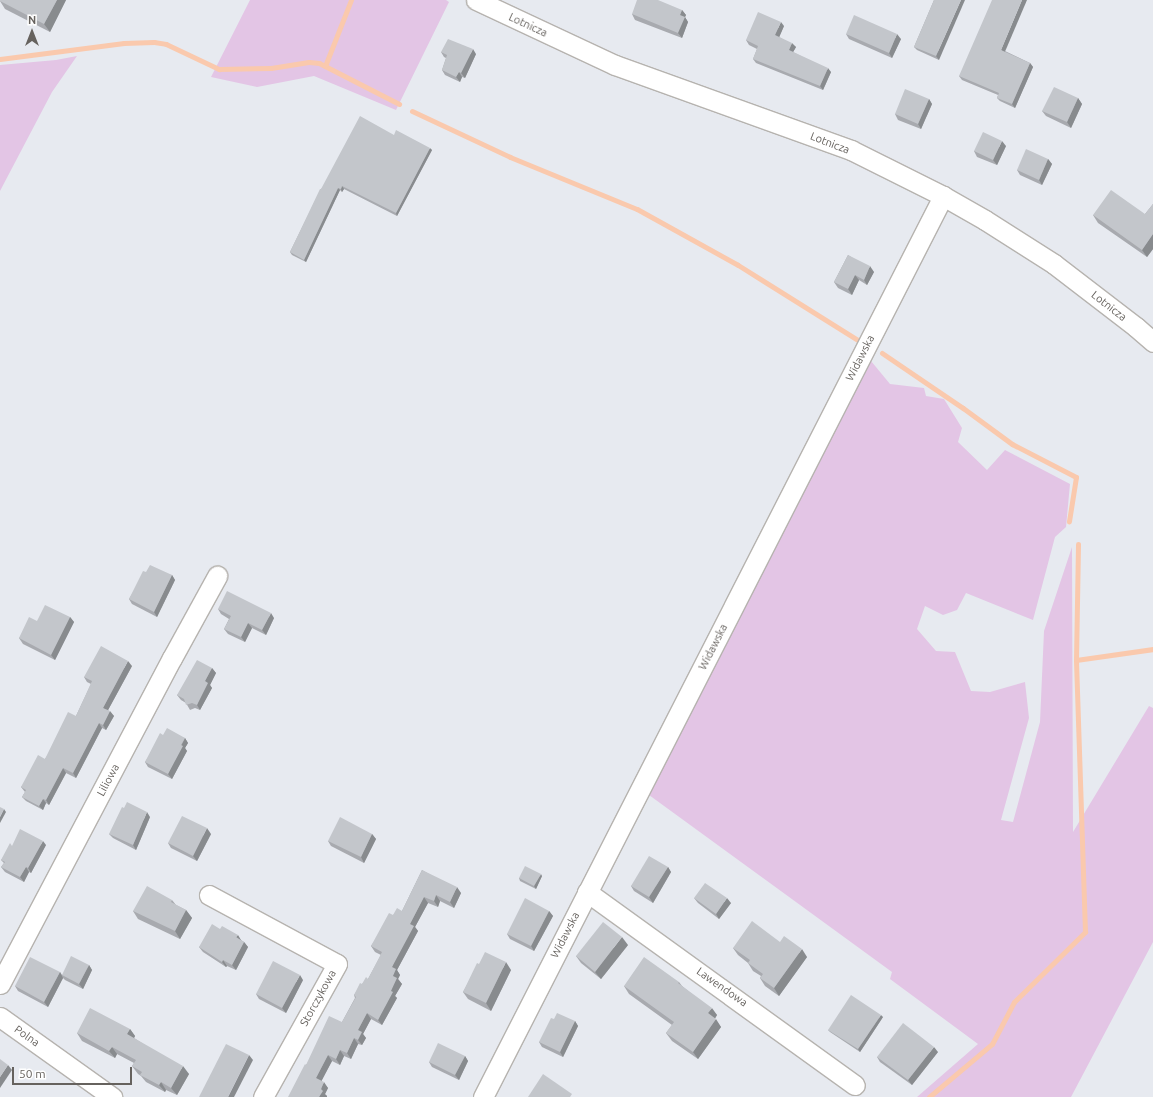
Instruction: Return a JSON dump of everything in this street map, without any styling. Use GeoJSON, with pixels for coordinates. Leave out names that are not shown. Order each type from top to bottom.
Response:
{"type":"FeatureCollection","features":[{"type":"Feature","properties":{"kind":"street","name":"Lotnicza"},"geometry":{"type":"LineString","coordinates":[[476,0],[615,65],[851,150],[943,196],[985,220],[1054,264],[1136,327],[1153,342]]}},
{"type":"Feature","properties":{"kind":"street","name":"Widawska"},"geometry":{"type":"LineString","coordinates":[[482,1097],[943,196]]}},
{"type":"Feature","properties":{"kind":"street","name":"Liliowa"},"geometry":{"type":"LineString","coordinates":[[0,984],[172,658],[217,576]]}},
{"type":"Feature","properties":{"kind":"street","name":"Lawendowa"},"geometry":{"type":"LineString","coordinates":[[587,892],[855,1085]]}},
{"type":"Feature","properties":{"kind":"street","name":"Storczykowa"},"geometry":{"type":"LineString","coordinates":[[209,895],[337,964],[263,1097]]}},
{"type":"Feature","properties":{"kind":"street","name":"Polna"},"geometry":{"type":"LineString","coordinates":[[0,1017],[112,1097]]}},
{"type":"Feature","properties":{"kind":"shaded area"},"geometry":{"type":"Polygon","coordinates":[[[250,0],[446,0],[449,2],[396,110],[314,76],[257,87],[211,77],[250,0]]]}},
{"type":"Feature","properties":{"kind":"shaded area"},"geometry":{"type":"Polygon","coordinates":[[[77,56],[52,92],[0,191],[0,65],[56,60],[77,56]]]}},
{"type":"Feature","properties":{"kind":"shaded area"},"geometry":{"type":"Polygon","coordinates":[[[871,361],[890,384],[924,388],[926,396],[944,399],[962,428],[958,442],[987,470],[1005,450],[1070,484],[1066,527],[1055,537],[1033,620],[966,593],[957,610],[943,615],[925,606],[917,629],[936,651],[955,652],[971,691],[990,692],[1025,682],[1029,718],[1001,820],[1013,822],[1040,722],[1044,631],[1072,547],[1073,832],[1149,706],[1153,708],[1153,942],[1071,1097],[917,1097],[978,1044],[890,979],[892,972],[649,795],[871,361]]]}},
{"type":"Feature","properties":{"kind":"building"},"geometry":{"type":"Polygon","coordinates":[[[0,0],[57,0],[44,24],[0,0]]]}},
{"type":"Feature","properties":{"kind":"building"},"geometry":{"type":"Polygon","coordinates":[[[637,0],[658,0],[682,10],[680,15],[685,17],[678,33],[632,14],[637,0]]]}},
{"type":"Feature","properties":{"kind":"building"},"geometry":{"type":"Polygon","coordinates":[[[934,0],[961,0],[936,56],[914,47],[934,0]]]}},
{"type":"Feature","properties":{"kind":"building"},"geometry":{"type":"Polygon","coordinates":[[[992,0],[1022,0],[1001,50],[1030,63],[1012,104],[997,98],[999,93],[959,76],[992,0]]]}},
{"type":"Feature","properties":{"kind":"building"},"geometry":{"type":"Polygon","coordinates":[[[758,12],[781,22],[775,35],[792,43],[789,50],[828,68],[820,86],[753,59],[758,46],[746,40],[758,12]]]}},
{"type":"Feature","properties":{"kind":"building"},"geometry":{"type":"Polygon","coordinates":[[[854,15],[897,34],[889,53],[846,34],[854,15]]]}},
{"type":"Feature","properties":{"kind":"building"},"geometry":{"type":"Polygon","coordinates":[[[448,39],[473,49],[461,73],[459,72],[456,77],[442,70],[447,55],[441,52],[448,39]]]}},
{"type":"Feature","properties":{"kind":"building"},"geometry":{"type":"Polygon","coordinates":[[[1054,87],[1078,98],[1067,122],[1042,111],[1054,87]]]}},
{"type":"Feature","properties":{"kind":"building"},"geometry":{"type":"Polygon","coordinates":[[[905,89],[929,99],[918,124],[895,114],[905,89]]]}},
{"type":"Feature","properties":{"kind":"building"},"geometry":{"type":"Polygon","coordinates":[[[360,116],[394,135],[396,130],[430,148],[396,213],[342,186],[341,189],[338,188],[304,260],[290,252],[320,189],[360,116]]]}},
{"type":"Feature","properties":{"kind":"building"},"geometry":{"type":"Polygon","coordinates":[[[983,132],[1002,141],[993,160],[974,151],[983,132]]]}},
{"type":"Feature","properties":{"kind":"building"},"geometry":{"type":"Polygon","coordinates":[[[1026,149],[1048,159],[1039,180],[1017,170],[1026,149]]]}},
{"type":"Feature","properties":{"kind":"building"},"geometry":{"type":"Polygon","coordinates":[[[1111,190],[1145,214],[1153,204],[1153,234],[1142,250],[1093,215],[1111,190]]]}},
{"type":"Feature","properties":{"kind":"building"},"geometry":{"type":"Polygon","coordinates":[[[848,255],[870,266],[864,280],[855,275],[848,289],[834,282],[848,255]]]}},
{"type":"Feature","properties":{"kind":"building"},"geometry":{"type":"Polygon","coordinates":[[[150,565],[172,575],[154,612],[129,599],[143,571],[146,572],[150,565]]]}},
{"type":"Feature","properties":{"kind":"building"},"geometry":{"type":"Polygon","coordinates":[[[227,591],[271,613],[262,630],[248,623],[241,637],[224,629],[231,616],[218,609],[227,591]]]}},
{"type":"Feature","properties":{"kind":"building"},"geometry":{"type":"Polygon","coordinates":[[[45,605],[70,617],[51,655],[19,638],[29,617],[37,621],[45,605]]]}},
{"type":"Feature","properties":{"kind":"building"},"geometry":{"type":"Polygon","coordinates":[[[101,646],[128,661],[103,708],[110,711],[103,725],[99,723],[73,773],[63,768],[46,800],[43,799],[39,806],[22,797],[26,790],[21,787],[38,755],[45,759],[68,712],[76,716],[92,681],[84,677],[101,646]]]}},
{"type":"Feature","properties":{"kind":"building"},"geometry":{"type":"Polygon","coordinates":[[[197,660],[212,668],[205,681],[208,683],[197,705],[192,703],[186,705],[184,699],[177,695],[197,660]]]}},
{"type":"Feature","properties":{"kind":"building"},"geometry":{"type":"Polygon","coordinates":[[[167,728],[185,738],[181,745],[183,746],[168,774],[145,762],[160,733],[163,735],[167,728]]]}},
{"type":"Feature","properties":{"kind":"building"},"geometry":{"type":"Polygon","coordinates":[[[127,802],[147,812],[133,845],[109,834],[122,807],[124,808],[127,802]]]}},
{"type":"Feature","properties":{"kind":"building"},"geometry":{"type":"Polygon","coordinates":[[[0,807],[4,809],[0,817],[0,807]]]}},
{"type":"Feature","properties":{"kind":"building"},"geometry":{"type":"Polygon","coordinates":[[[182,816],[207,828],[193,856],[168,843],[182,816]]]}},
{"type":"Feature","properties":{"kind":"building"},"geometry":{"type":"Polygon","coordinates":[[[340,817],[372,834],[361,857],[328,841],[340,817]]]}},
{"type":"Feature","properties":{"kind":"building"},"geometry":{"type":"Polygon","coordinates":[[[20,829],[43,841],[28,868],[26,867],[20,877],[1,867],[5,862],[1,860],[10,843],[12,846],[20,829]]]}},
{"type":"Feature","properties":{"kind":"building"},"geometry":{"type":"Polygon","coordinates":[[[649,856],[668,867],[649,897],[631,886],[649,856]]]}},
{"type":"Feature","properties":{"kind":"building"},"geometry":{"type":"Polygon","coordinates":[[[525,866],[541,874],[534,886],[519,878],[525,866]]]}},
{"type":"Feature","properties":{"kind":"building"},"geometry":{"type":"Polygon","coordinates":[[[422,870],[457,887],[450,902],[436,895],[434,901],[424,897],[410,924],[414,926],[392,967],[396,969],[393,976],[397,978],[391,991],[393,992],[378,1020],[367,1013],[358,1030],[362,1032],[358,1040],[354,1038],[347,1053],[340,1050],[336,1059],[328,1055],[316,1078],[324,1082],[321,1089],[323,1091],[319,1097],[288,1097],[305,1064],[306,1065],[329,1016],[342,1022],[356,997],[354,995],[360,983],[362,984],[366,977],[368,979],[382,952],[371,946],[389,913],[393,915],[397,908],[402,911],[422,870]]]}},
{"type":"Feature","properties":{"kind":"building"},"geometry":{"type":"Polygon","coordinates":[[[705,883],[727,898],[716,914],[694,898],[705,883]]]}},
{"type":"Feature","properties":{"kind":"building"},"geometry":{"type":"Polygon","coordinates":[[[147,886],[186,910],[175,931],[133,911],[147,886]]]}},
{"type":"Feature","properties":{"kind":"building"},"geometry":{"type":"Polygon","coordinates":[[[525,898],[549,911],[531,946],[507,934],[525,898]]]}},
{"type":"Feature","properties":{"kind":"building"},"geometry":{"type":"Polygon","coordinates":[[[752,921],[780,942],[784,936],[802,949],[774,988],[760,978],[763,974],[748,963],[750,960],[733,948],[752,921]]]}},
{"type":"Feature","properties":{"kind":"building"},"geometry":{"type":"Polygon","coordinates":[[[603,922],[622,937],[595,972],[576,956],[603,922]]]}},
{"type":"Feature","properties":{"kind":"building"},"geometry":{"type":"Polygon","coordinates":[[[212,924],[220,929],[222,926],[238,935],[236,937],[244,942],[232,965],[223,960],[222,962],[199,947],[212,924]]]}},
{"type":"Feature","properties":{"kind":"building"},"geometry":{"type":"Polygon","coordinates":[[[485,952],[506,962],[486,1003],[463,992],[477,963],[479,964],[485,952]]]}},
{"type":"Feature","properties":{"kind":"building"},"geometry":{"type":"Polygon","coordinates":[[[71,956],[89,965],[79,984],[62,975],[71,956]]]}},
{"type":"Feature","properties":{"kind":"building"},"geometry":{"type":"Polygon","coordinates":[[[30,957],[60,972],[44,1002],[15,986],[30,957]]]}},
{"type":"Feature","properties":{"kind":"building"},"geometry":{"type":"Polygon","coordinates":[[[644,957],[712,1008],[708,1013],[716,1019],[693,1052],[666,1033],[674,1022],[624,986],[644,957]]]}},
{"type":"Feature","properties":{"kind":"building"},"geometry":{"type":"Polygon","coordinates":[[[273,961],[300,975],[282,1008],[256,994],[273,961]]]}},
{"type":"Feature","properties":{"kind":"building"},"geometry":{"type":"Polygon","coordinates":[[[851,995],[881,1015],[858,1049],[828,1030],[851,995]]]}},
{"type":"Feature","properties":{"kind":"building"},"geometry":{"type":"Polygon","coordinates":[[[90,1008],[130,1029],[127,1034],[183,1066],[171,1088],[161,1082],[159,1085],[140,1075],[142,1072],[132,1066],[136,1060],[112,1047],[109,1051],[77,1033],[90,1008]]]}},
{"type":"Feature","properties":{"kind":"building"},"geometry":{"type":"Polygon","coordinates":[[[557,1013],[575,1021],[560,1052],[539,1042],[551,1018],[554,1019],[557,1013]]]}},
{"type":"Feature","properties":{"kind":"building"},"geometry":{"type":"Polygon","coordinates":[[[903,1023],[934,1047],[908,1080],[877,1057],[903,1023]]]}},
{"type":"Feature","properties":{"kind":"building"},"geometry":{"type":"Polygon","coordinates":[[[438,1043],[465,1056],[455,1075],[429,1062],[438,1043]]]}},
{"type":"Feature","properties":{"kind":"building"},"geometry":{"type":"Polygon","coordinates":[[[226,1044],[249,1055],[228,1097],[199,1097],[226,1044]]]}},
{"type":"Feature","properties":{"kind":"building"},"geometry":{"type":"Polygon","coordinates":[[[0,1059],[8,1065],[0,1077],[0,1059]]]}},
{"type":"Feature","properties":{"kind":"building"},"geometry":{"type":"Polygon","coordinates":[[[543,1074],[572,1094],[570,1097],[528,1097],[543,1074]]]}},
{"type":"Feature","properties":{"kind":"waterway"},"geometry":{"type":"LineString","coordinates":[[325,66],[351,0]]}},
{"type":"Feature","properties":{"kind":"waterway"},"geometry":{"type":"LineString","coordinates":[[0,59],[124,43],[154,42],[166,44],[219,69],[271,68],[309,62],[319,63],[399,104]]}},
{"type":"Feature","properties":{"kind":"waterway"},"geometry":{"type":"LineString","coordinates":[[412,111],[510,157],[637,209],[738,265],[859,341]]}},
{"type":"Feature","properties":{"kind":"waterway"},"geometry":{"type":"LineString","coordinates":[[882,353],[963,408],[1012,444],[1076,477],[1069,521]]}},
{"type":"Feature","properties":{"kind":"waterway"},"geometry":{"type":"LineString","coordinates":[[929,1097],[992,1044],[1014,1002],[1085,932],[1076,660],[1078,544]]}},
{"type":"Feature","properties":{"kind":"waterway"},"geometry":{"type":"LineString","coordinates":[[1076,660],[1153,649]]}}]}
